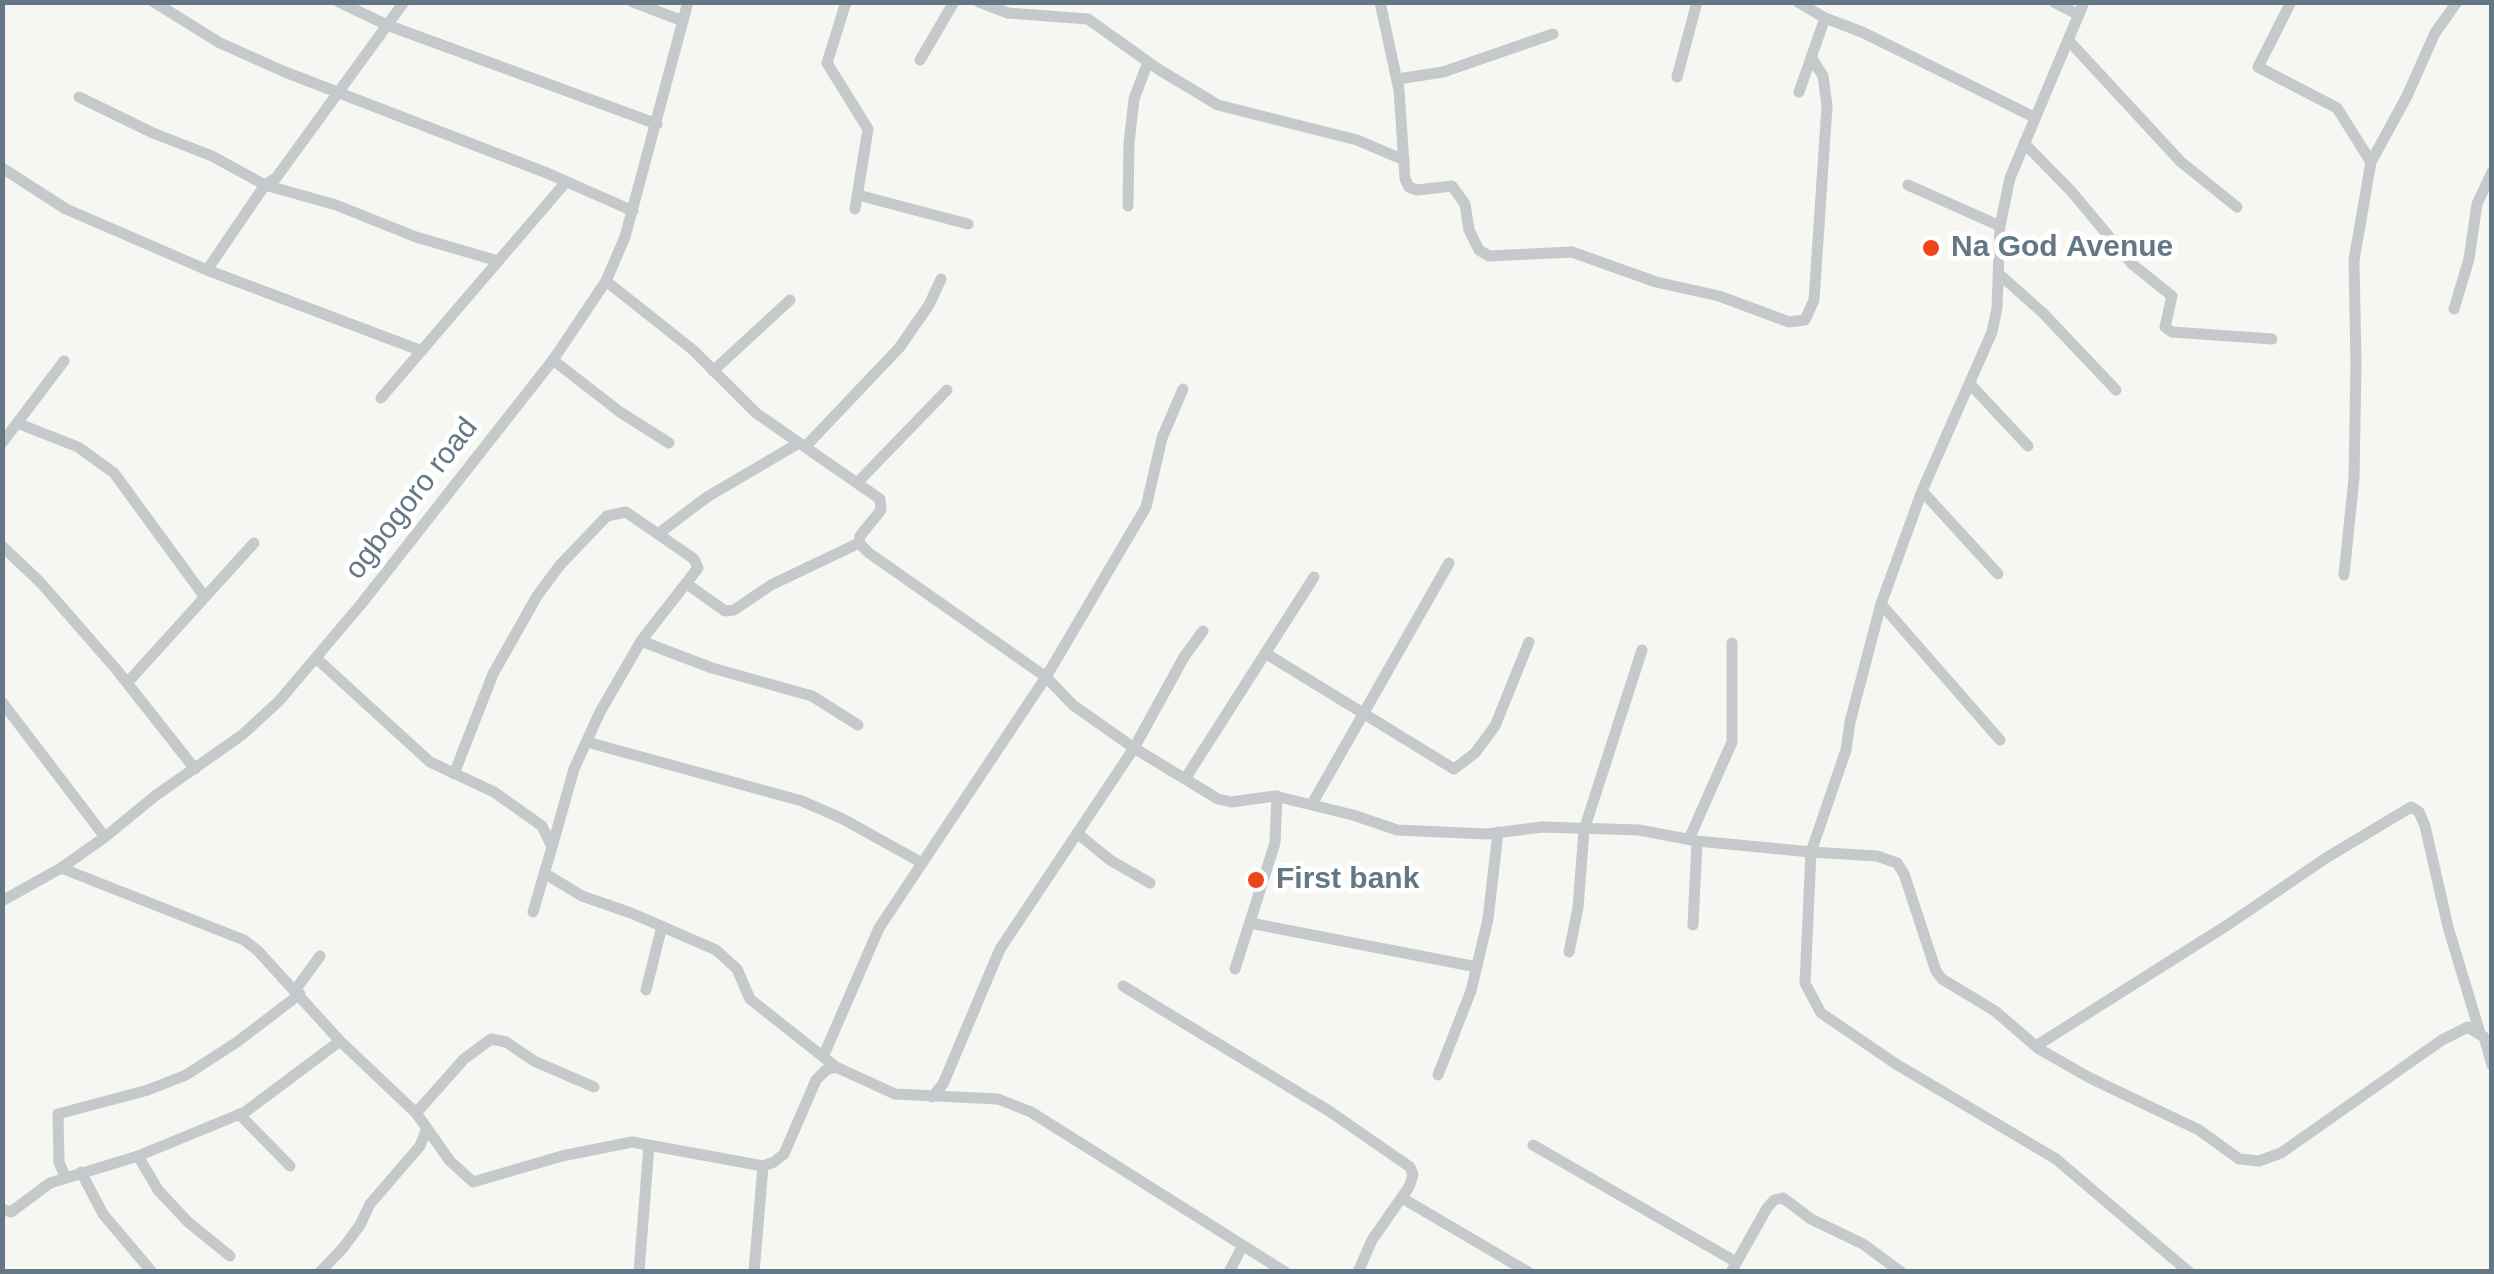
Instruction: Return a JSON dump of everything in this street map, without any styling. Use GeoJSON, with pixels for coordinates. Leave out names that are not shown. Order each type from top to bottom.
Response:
{"type":"FeatureCollection","features":[{"type":"Feature","properties":{"kind":"street"},"geometry":{"type":"LineString","coordinates":[[154,2],[220,43],[336,94],[634,211]]}},
{"type":"Feature","properties":{"kind":"street"},"geometry":{"type":"LineString","coordinates":[[339,2],[387,25],[657,124]]}},
{"type":"Feature","properties":{"kind":"street"},"geometry":{"type":"LineString","coordinates":[[206,270],[404,2]]}},
{"type":"Feature","properties":{"kind":"street"},"geometry":{"type":"LineString","coordinates":[[633,2],[683,21]]}},
{"type":"Feature","properties":{"kind":"street","name":"ogbogoro road"},"geometry":{"type":"LineString","coordinates":[[2,900],[105,837],[242,735],[279,701],[553,360],[606,282],[634,211],[688,2]]}},
{"type":"Feature","properties":{"kind":"street"},"geometry":{"type":"LineString","coordinates":[[846,2],[827,63],[868,130],[855,209]]}},
{"type":"Feature","properties":{"kind":"street"},"geometry":{"type":"LineString","coordinates":[[920,60],[954,2]]}},
{"type":"Feature","properties":{"kind":"street"},"geometry":{"type":"LineString","coordinates":[[979,2],[1008,13],[1088,19],[1218,105],[1358,140],[1404,160]]}},
{"type":"Feature","properties":{"kind":"street"},"geometry":{"type":"LineString","coordinates":[[1380,2],[1398,79],[1404,180],[1417,190],[1452,186],[1459,192],[1472,240],[1489,256],[1572,252],[1789,322],[1805,320],[1811,313],[1822,202],[1827,89],[1812,58]]}},
{"type":"Feature","properties":{"kind":"street"},"geometry":{"type":"LineString","coordinates":[[1678,77],[1696,2]]}},
{"type":"Feature","properties":{"kind":"street"},"geometry":{"type":"LineString","coordinates":[[1798,2],[2034,117]]}},
{"type":"Feature","properties":{"kind":"street"},"geometry":{"type":"LineString","coordinates":[[2054,2],[2082,9],[2010,178],[2000,226],[1992,332],[1922,491],[1881,604],[1846,750],[1811,852],[1806,983],[1822,1014],[1896,1064],[2056,1159],[2189,1272]]}},
{"type":"Feature","properties":{"kind":"street"},"geometry":{"type":"LineString","coordinates":[[2291,2],[2258,67],[2338,108],[2372,162]]}},
{"type":"Feature","properties":{"kind":"street"},"geometry":{"type":"LineString","coordinates":[[2344,575],[2354,478],[2354,260],[2372,162],[2436,32],[2457,2]]}},
{"type":"Feature","properties":{"kind":"street"},"geometry":{"type":"LineString","coordinates":[[1799,92],[1825,18]]}},
{"type":"Feature","properties":{"kind":"street"},"geometry":{"type":"LineString","coordinates":[[1398,79],[1443,72],[1553,34]]}},
{"type":"Feature","properties":{"kind":"street"},"geometry":{"type":"LineString","coordinates":[[2070,42],[2182,162],[2237,206]]}},
{"type":"Feature","properties":{"kind":"street"},"geometry":{"type":"LineString","coordinates":[[1128,206],[1134,99],[1148,62]]}},
{"type":"Feature","properties":{"kind":"street"},"geometry":{"type":"LineString","coordinates":[[79,97],[272,184],[416,237],[498,261]]}},
{"type":"Feature","properties":{"kind":"street"},"geometry":{"type":"LineString","coordinates":[[2024,143],[2071,191],[2132,264],[2172,296],[2165,327],[2189,334],[2272,339]]}},
{"type":"Feature","properties":{"kind":"street"},"geometry":{"type":"LineString","coordinates":[[2,168],[66,209],[206,270],[422,351]]}},
{"type":"Feature","properties":{"kind":"street"},"geometry":{"type":"LineString","coordinates":[[2454,309],[2469,259],[2477,204],[2492,172]]}},
{"type":"Feature","properties":{"kind":"street"},"geometry":{"type":"LineString","coordinates":[[381,398],[566,182]]}},
{"type":"Feature","properties":{"kind":"street"},"geometry":{"type":"LineString","coordinates":[[1908,185],[2000,226]]}},
{"type":"Feature","properties":{"kind":"street"},"geometry":{"type":"LineString","coordinates":[[858,195],[968,224]]}},
{"type":"Feature","properties":{"kind":"street"},"geometry":{"type":"LineString","coordinates":[[1998,273],[2054,324],[2116,390]]}},
{"type":"Feature","properties":{"kind":"street"},"geometry":{"type":"LineString","coordinates":[[658,534],[707,497],[802,445],[899,348],[942,280]]}},
{"type":"Feature","properties":{"kind":"street"},"geometry":{"type":"LineString","coordinates":[[606,282],[659,320],[756,413],[880,499],[882,510],[860,536],[859,543]]}},
{"type":"Feature","properties":{"kind":"street"},"geometry":{"type":"LineString","coordinates":[[713,370],[790,300]]}},
{"type":"Feature","properties":{"kind":"street"},"geometry":{"type":"LineString","coordinates":[[2,443],[64,360]]}},
{"type":"Feature","properties":{"kind":"street"},"geometry":{"type":"LineString","coordinates":[[553,360],[620,412],[669,443]]}},
{"type":"Feature","properties":{"kind":"street"},"geometry":{"type":"LineString","coordinates":[[1970,384],[2028,446]]}},
{"type":"Feature","properties":{"kind":"street"},"geometry":{"type":"LineString","coordinates":[[823,1058],[864,957],[1046,677],[1146,507],[1162,438],[1184,389]]}},
{"type":"Feature","properties":{"kind":"street"},"geometry":{"type":"LineString","coordinates":[[858,482],[947,390]]}},
{"type":"Feature","properties":{"kind":"street"},"geometry":{"type":"LineString","coordinates":[[16,423],[78,447],[114,473],[204,596]]}},
{"type":"Feature","properties":{"kind":"street"},"geometry":{"type":"LineString","coordinates":[[1922,491],[1998,574]]}},
{"type":"Feature","properties":{"kind":"street"},"geometry":{"type":"LineString","coordinates":[[454,774],[493,674],[537,596],[560,565],[607,516],[626,512],[697,563],[698,568],[687,584],[641,642],[586,742],[574,769],[533,912]]}},
{"type":"Feature","properties":{"kind":"street"},"geometry":{"type":"LineString","coordinates":[[128,683],[254,543]]}},
{"type":"Feature","properties":{"kind":"street"},"geometry":{"type":"LineString","coordinates":[[859,543],[936,602],[1046,677],[1073,704],[1134,748],[1218,799],[1231,802],[1277,796],[1397,830],[1640,830],[1693,840],[1877,856],[1897,863],[1936,972],[1995,1011],[2036,1046],[2090,1078],[2199,1130],[2239,1159],[2259,1161],[2281,1152],[2442,1040],[2468,1027],[2480,1033]]}},
{"type":"Feature","properties":{"kind":"street"},"geometry":{"type":"LineString","coordinates":[[687,584],[725,611],[734,610],[772,586],[859,543]]}},
{"type":"Feature","properties":{"kind":"street"},"geometry":{"type":"LineString","coordinates":[[2,546],[40,582],[128,683],[195,768]]}},
{"type":"Feature","properties":{"kind":"street"},"geometry":{"type":"LineString","coordinates":[[1312,804],[1449,564]]}},
{"type":"Feature","properties":{"kind":"street"},"geometry":{"type":"LineString","coordinates":[[1185,780],[1314,577]]}},
{"type":"Feature","properties":{"kind":"street"},"geometry":{"type":"LineString","coordinates":[[1881,604],[2000,740]]}},
{"type":"Feature","properties":{"kind":"street"},"geometry":{"type":"LineString","coordinates":[[932,1097],[942,1084],[1000,949],[1134,748],[1184,657],[1204,631]]}},
{"type":"Feature","properties":{"kind":"street"},"geometry":{"type":"LineString","coordinates":[[641,642],[712,668],[812,696],[858,724]]}},
{"type":"Feature","properties":{"kind":"street"},"geometry":{"type":"LineString","coordinates":[[1265,653],[1454,769],[1461,767],[1495,726],[1529,642]]}},
{"type":"Feature","properties":{"kind":"street"},"geometry":{"type":"LineString","coordinates":[[1693,924],[1693,840],[1732,742],[1732,642]]}},
{"type":"Feature","properties":{"kind":"street"},"geometry":{"type":"LineString","coordinates":[[1569,952],[1578,908],[1584,830],[1642,650]]}},
{"type":"Feature","properties":{"kind":"street"},"geometry":{"type":"LineString","coordinates":[[316,658],[430,762],[520,808],[542,826],[552,847]]}},
{"type":"Feature","properties":{"kind":"street"},"geometry":{"type":"LineString","coordinates":[[2,702],[105,837]]}},
{"type":"Feature","properties":{"kind":"street"},"geometry":{"type":"LineString","coordinates":[[586,742],[802,802],[843,819],[922,863]]}},
{"type":"Feature","properties":{"kind":"street"},"geometry":{"type":"LineString","coordinates":[[1236,969],[1275,842],[1277,796]]}},
{"type":"Feature","properties":{"kind":"street"},"geometry":{"type":"LineString","coordinates":[[2036,1046],[2411,807],[2419,812],[2424,826],[2448,927],[2492,1064]]}},
{"type":"Feature","properties":{"kind":"street"},"geometry":{"type":"LineString","coordinates":[[1438,1075],[1477,967],[1492,894],[1498,832]]}},
{"type":"Feature","properties":{"kind":"street"},"geometry":{"type":"LineString","coordinates":[[1077,833],[1110,860],[1150,884]]}},
{"type":"Feature","properties":{"kind":"street"},"geometry":{"type":"LineString","coordinates":[[60,868],[244,940],[298,991],[340,1041],[416,1113],[450,1160],[473,1182],[632,1142],[763,1166],[784,1154],[816,1080],[836,1067]]}},
{"type":"Feature","properties":{"kind":"street"},"geometry":{"type":"LineString","coordinates":[[544,874],[582,896],[716,950],[729,960],[750,1000],[836,1067],[895,1094],[998,1099],[1031,1112],[1285,1272]]}},
{"type":"Feature","properties":{"kind":"street"},"geometry":{"type":"LineString","coordinates":[[1250,924],[1477,967]]}},
{"type":"Feature","properties":{"kind":"street"},"geometry":{"type":"LineString","coordinates":[[646,990],[662,926]]}},
{"type":"Feature","properties":{"kind":"street"},"geometry":{"type":"LineString","coordinates":[[65,1177],[59,1162],[58,1114],[148,1090],[186,1075],[237,1042],[298,991],[320,956]]}},
{"type":"Feature","properties":{"kind":"street"},"geometry":{"type":"LineString","coordinates":[[1123,986],[1410,1167],[1413,1175],[1402,1198],[1372,1240],[1358,1272]]}},
{"type":"Feature","properties":{"kind":"street"},"geometry":{"type":"LineString","coordinates":[[416,1113],[464,1059],[490,1039],[506,1042],[534,1061],[594,1087]]}},
{"type":"Feature","properties":{"kind":"street"},"geometry":{"type":"LineString","coordinates":[[2,1209],[11,1212],[50,1183],[138,1156],[239,1114],[340,1041]]}},
{"type":"Feature","properties":{"kind":"street"},"geometry":{"type":"LineString","coordinates":[[239,1114],[290,1166]]}},
{"type":"Feature","properties":{"kind":"street"},"geometry":{"type":"LineString","coordinates":[[320,1272],[360,1225],[370,1204],[420,1146],[428,1128]]}},
{"type":"Feature","properties":{"kind":"street"},"geometry":{"type":"LineString","coordinates":[[639,1272],[650,1145]]}},
{"type":"Feature","properties":{"kind":"street"},"geometry":{"type":"LineString","coordinates":[[1533,1145],[1734,1266],[1767,1208],[1777,1198],[1783,1198],[1811,1219],[1863,1244],[1900,1272]]}},
{"type":"Feature","properties":{"kind":"street"},"geometry":{"type":"LineString","coordinates":[[138,1156],[158,1190],[188,1222],[230,1256]]}},
{"type":"Feature","properties":{"kind":"street"},"geometry":{"type":"LineString","coordinates":[[754,1272],[763,1166]]}},
{"type":"Feature","properties":{"kind":"street"},"geometry":{"type":"LineString","coordinates":[[82,1172],[103,1214],[152,1272]]}},
{"type":"Feature","properties":{"kind":"street"},"geometry":{"type":"LineString","coordinates":[[1402,1198],[1528,1272]]}},
{"type":"Feature","properties":{"kind":"street"},"geometry":{"type":"LineString","coordinates":[[1228,1272],[1242,1247]]}},
{"type":"Feature","properties":{"kind":"place","name":"Na God Avenue"},"geometry":{"type":"Point","coordinates":[1931,248]}},
{"type":"Feature","properties":{"kind":"place","name":"First bank"},"geometry":{"type":"Point","coordinates":[1256,880]}}]}
